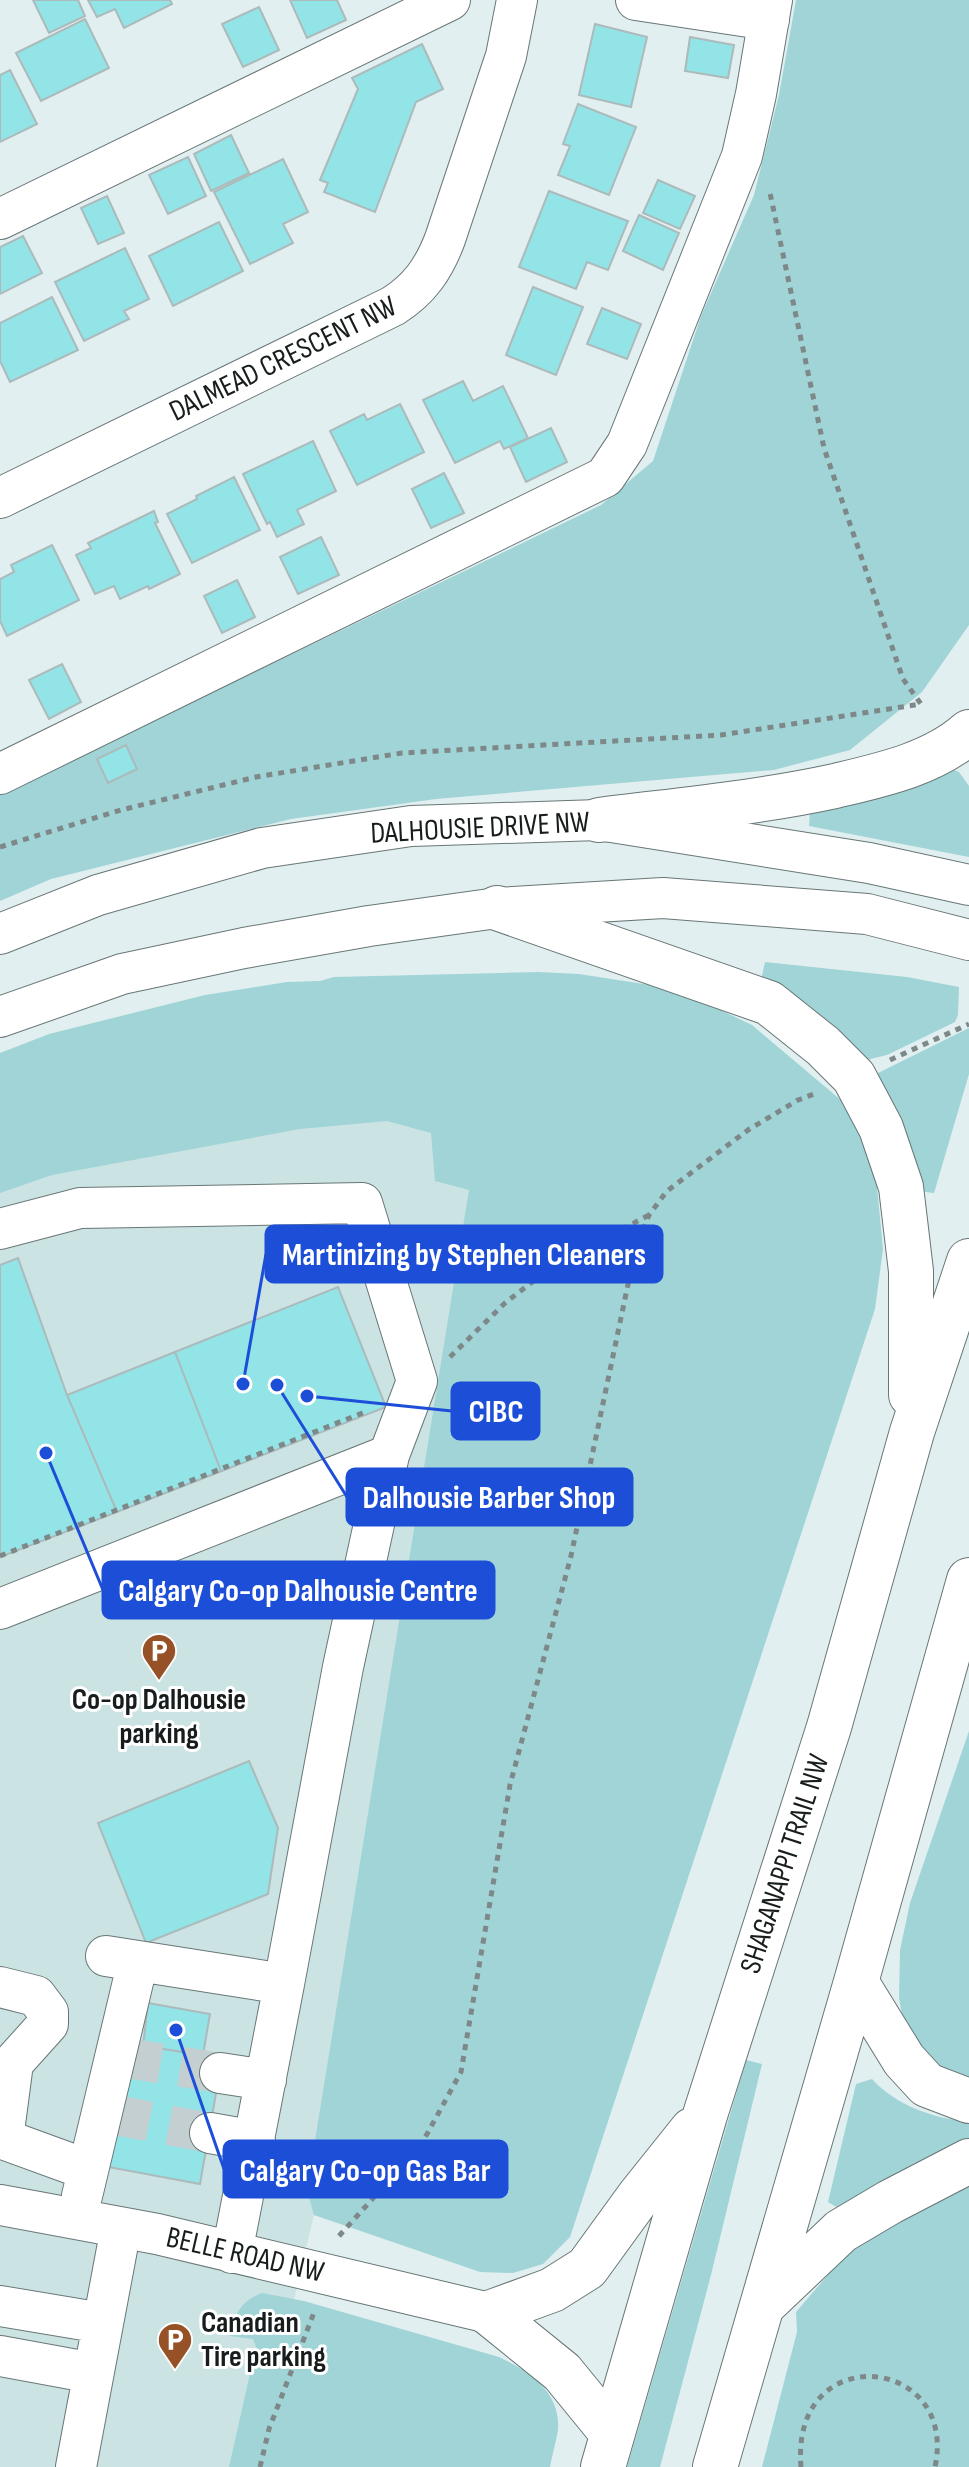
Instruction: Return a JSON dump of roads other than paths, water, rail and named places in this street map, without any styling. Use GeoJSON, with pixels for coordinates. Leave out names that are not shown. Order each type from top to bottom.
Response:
{"type":"FeatureCollection","features":[{"type":"Feature","properties":{"kind":"main road"},"geometry":{"type":"LineString","coordinates":[[599,820],[780,798],[884,775],[952,747],[969,732]]}},
{"type":"Feature","properties":{"kind":"main road"},"geometry":{"type":"LineString","coordinates":[[497,908],[769,1003],[823,1046],[854,1077],[881,1128],[901,1187],[911,1271],[912,1432]]}},
{"type":"Feature","properties":{"kind":"main road","name":"SHAGANAPPI TRAIL NW"},"geometry":{"type":"LineString","coordinates":[[607,2450],[705,2115],[829,1727],[912,1432],[969,1261]]}},
{"type":"Feature","properties":{"kind":"main road"},"geometry":{"type":"LineString","coordinates":[[715,2467],[969,1580]]}},
{"type":"Feature","properties":{"kind":"main road"},"geometry":{"type":"LineString","coordinates":[[856,1982],[904,2060],[927,2085],[969,2101]]}},
{"type":"Feature","properties":{"kind":"main road"},"geometry":{"type":"LineString","coordinates":[[489,2313],[552,2290],[587,2268],[640,2195],[705,2115]]}},
{"type":"Feature","properties":{"kind":"main road"},"geometry":{"type":"LineString","coordinates":[[763,2306],[841,2231],[969,2161]]}},
{"type":"Feature","properties":{"kind":"main road"},"geometry":{"type":"LineString","coordinates":[[489,2313],[562,2372],[607,2450]]}},
{"type":"Feature","properties":{"kind":"street"},"geometry":{"type":"LineString","coordinates":[[0,219],[450,0]]}},
{"type":"Feature","properties":{"kind":"street","name":"DALMEAD CRESCENT NW"},"geometry":{"type":"LineString","coordinates":[[0,498],[409,296],[437,261],[506,56],[517,0]]}},
{"type":"Feature","properties":{"kind":"street"},"geometry":{"type":"LineString","coordinates":[[0,774],[605,477],[627,444],[742,156],[770,10],[636,0]]}},
{"type":"Feature","properties":{"kind":"street","name":"DALHOUSIE DRIVE NW"},"geometry":{"type":"LineString","coordinates":[[0,934],[98,895],[262,848],[411,826],[599,820],[869,863],[969,885]]}},
{"type":"Feature","properties":{"kind":"street"},"geometry":{"type":"LineString","coordinates":[[0,1017],[122,974],[369,926],[497,908],[663,898],[867,914],[969,940]]}},
{"type":"Feature","properties":{"kind":"street"},"geometry":{"type":"LineString","coordinates":[[0,1229],[80,1208],[362,1203],[417,1381],[389,1455],[343,1667],[232,2253]]}},
{"type":"Feature","properties":{"kind":"street"},"geometry":{"type":"LineString","coordinates":[[0,1609],[389,1455]]}},
{"type":"Feature","properties":{"kind":"street"},"geometry":{"type":"LineString","coordinates":[[77,2220],[118,2057],[122,1958],[284,1984]]}},
{"type":"Feature","properties":{"kind":"street"},"geometry":{"type":"LineString","coordinates":[[0,1987],[36,1996],[48,2012],[48,2024],[13,2063],[3,2139],[88,2170]]}},
{"type":"Feature","properties":{"kind":"street"},"geometry":{"type":"LineString","coordinates":[[220,2073],[266,2080]]}},
{"type":"Feature","properties":{"kind":"street"},"geometry":{"type":"LineString","coordinates":[[210,2133],[255,2141]]}},
{"type":"Feature","properties":{"kind":"street","name":"BELLE ROAD NW"},"geometry":{"type":"LineString","coordinates":[[0,2205],[157,2234],[489,2313]]}},
{"type":"Feature","properties":{"kind":"street"},"geometry":{"type":"LineString","coordinates":[[76,2467],[121,2228]]}},
{"type":"Feature","properties":{"kind":"street"},"geometry":{"type":"LineString","coordinates":[[0,2306],[102,2323]]}},
{"type":"Feature","properties":{"kind":"street"},"geometry":{"type":"LineString","coordinates":[[0,2356],[93,2373]]}},
{"type":"Feature","properties":{"kind":"tunnel"},"geometry":{"type":"LineString","coordinates":[[121,2057],[220,2073]]}},
{"type":"Feature","properties":{"kind":"tunnel"},"geometry":{"type":"LineString","coordinates":[[110,2114],[210,2133]]}},
{"type":"Feature","properties":{"kind":"place","name":"Martinizing by Stephen Cleaners"},"geometry":{"type":"Point","coordinates":[243,1384]}},
{"type":"Feature","properties":{"kind":"place","name":"Dalhousie Barber Shop"},"geometry":{"type":"Point","coordinates":[277,1385]}},
{"type":"Feature","properties":{"kind":"place","name":"CIBC"},"geometry":{"type":"Point","coordinates":[307,1396]}},
{"type":"Feature","properties":{"kind":"place","name":"Calgary Co-op Dalhousie Centre"},"geometry":{"type":"Point","coordinates":[46,1453]}},
{"type":"Feature","properties":{"kind":"place","name":"Co-op Dalhousie parking"},"geometry":{"type":"Point","coordinates":[159,1682]}},
{"type":"Feature","properties":{"kind":"place","name":"Calgary Co-op Gas Bar"},"geometry":{"type":"Point","coordinates":[176,2030]}},
{"type":"Feature","properties":{"kind":"place","name":"Canadian Tire parking"},"geometry":{"type":"Point","coordinates":[175,2371]}}]}
